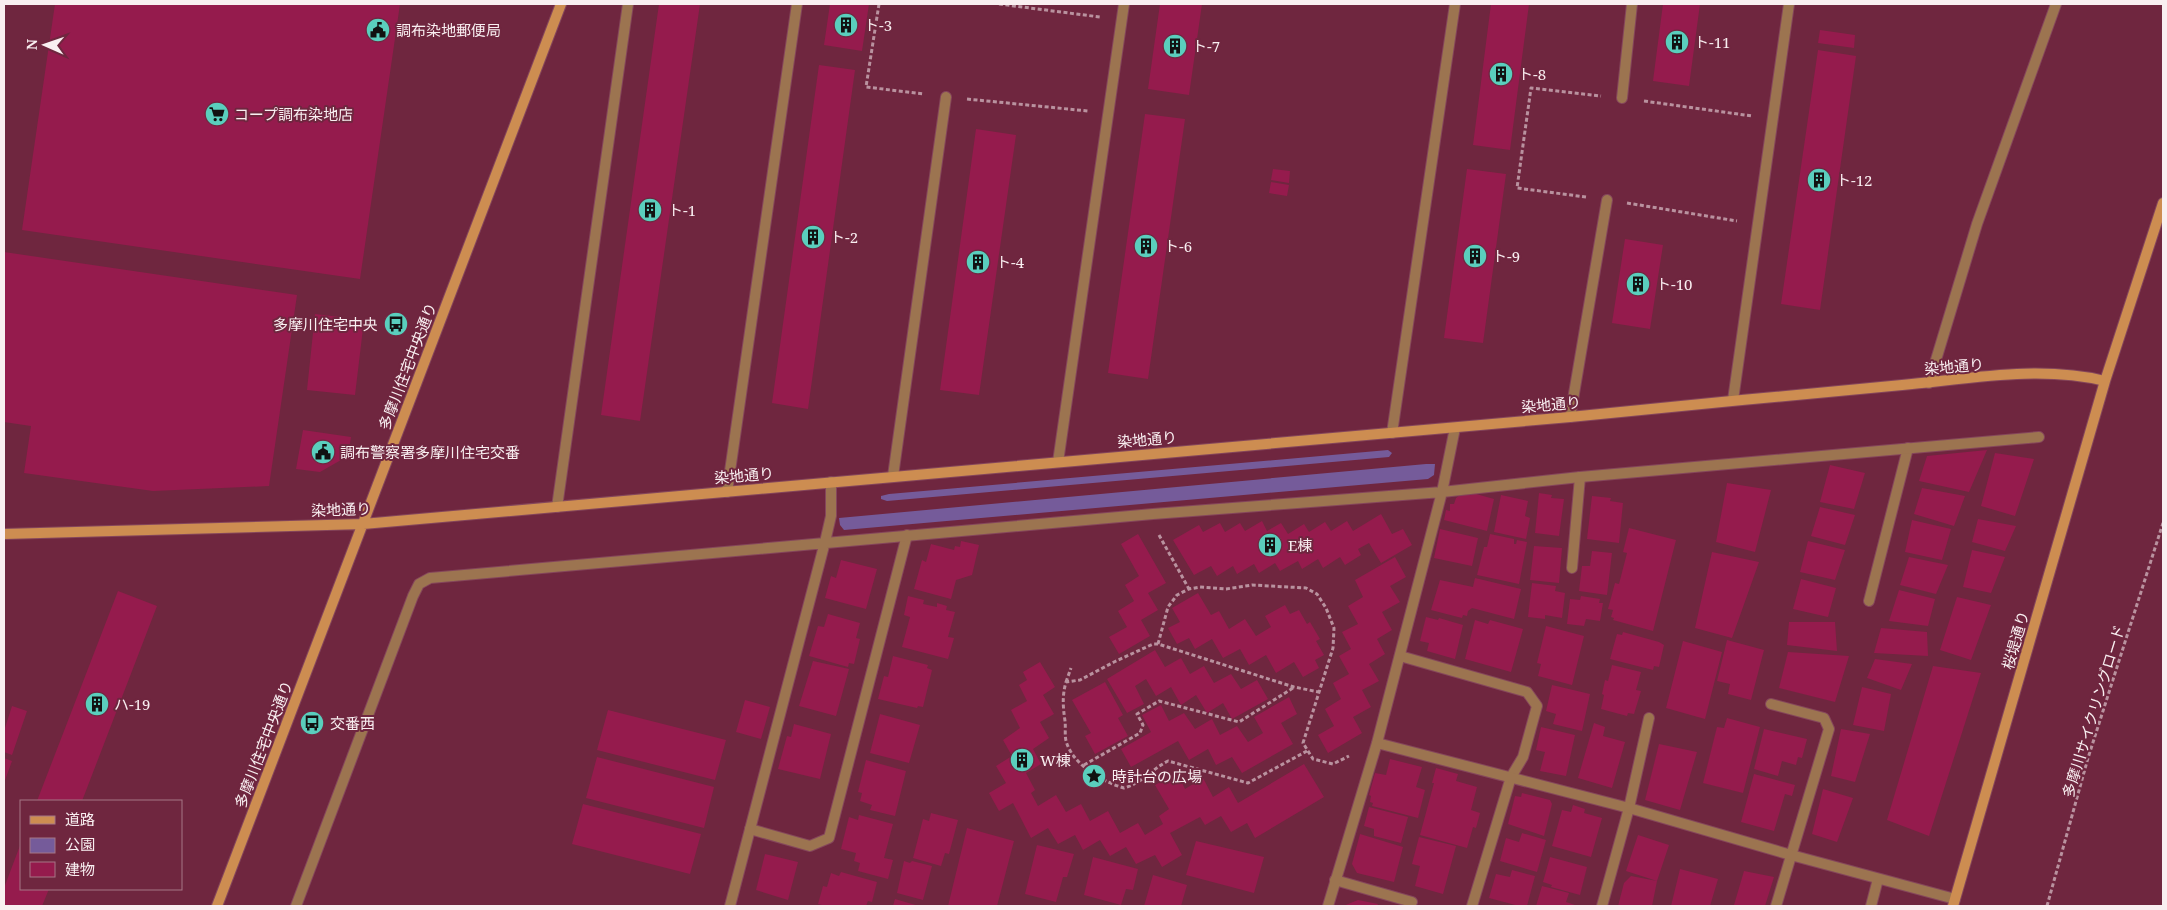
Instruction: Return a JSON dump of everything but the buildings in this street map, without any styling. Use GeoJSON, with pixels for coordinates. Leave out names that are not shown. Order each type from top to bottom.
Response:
{"type":"FeatureCollection","features":[{"type":"Feature","properties":{"kind":"street","name":"多摩川住宅中央通り"},"geometry":{"type":"LineString","coordinates":[[217,906],[561,4]]}},
{"type":"Feature","properties":{"kind":"street"},"geometry":{"type":"LineString","coordinates":[[557,507],[628,4]]}},
{"type":"Feature","properties":{"kind":"street"},"geometry":{"type":"LineString","coordinates":[[727,492],[797,4]]}},
{"type":"Feature","properties":{"kind":"street"},"geometry":{"type":"LineString","coordinates":[[1058,462],[1124,4]]}},
{"type":"Feature","properties":{"kind":"street"},"geometry":{"type":"LineString","coordinates":[[1392,433],[1455,4]]}},
{"type":"Feature","properties":{"kind":"street"},"geometry":{"type":"LineString","coordinates":[[1622,98],[1632,4]]}},
{"type":"Feature","properties":{"kind":"street"},"geometry":{"type":"LineString","coordinates":[[1733,400],[1789,4]]}},
{"type":"Feature","properties":{"kind":"street"},"geometry":{"type":"LineString","coordinates":[[1929,383],[1977,224],[2056,4]]}},
{"type":"Feature","properties":{"kind":"street"},"geometry":{"type":"LineString","coordinates":[[893,476],[946,97]]}},
{"type":"Feature","properties":{"kind":"street"},"geometry":{"type":"LineString","coordinates":[[1570,417],[1607,200]]}},
{"type":"Feature","properties":{"kind":"street"},"geometry":{"type":"LineString","coordinates":[[2105,381],[2163,203]]}},
{"type":"Feature","properties":{"kind":"street","name":"染地通り"},"geometry":{"type":"LineString","coordinates":[[4,534],[363,524],[1455,428],[1733,400],[2030,374],[2081,376],[2105,381]]}},
{"type":"Feature","properties":{"kind":"street","name":"桜堤通り"},"geometry":{"type":"LineString","coordinates":[[1954,903],[2105,381]]}},
{"type":"Feature","properties":{"kind":"street"},"geometry":{"type":"LineString","coordinates":[[1328,906],[1377,743],[1442,492],[1455,428]]}},
{"type":"Feature","properties":{"kind":"street"},"geometry":{"type":"LineString","coordinates":[[296,906],[419,584],[430,578],[907,535],[1442,492],[1580,477],[2039,437]]}},
{"type":"Feature","properties":{"kind":"street"},"geometry":{"type":"LineString","coordinates":[[1869,601],[1908,448]]}},
{"type":"Feature","properties":{"kind":"street"},"geometry":{"type":"LineString","coordinates":[[1572,568],[1580,477]]}},
{"type":"Feature","properties":{"kind":"street"},"geometry":{"type":"LineString","coordinates":[[730,906],[825,542],[831,516],[831,482]]}},
{"type":"Feature","properties":{"kind":"street"},"geometry":{"type":"LineString","coordinates":[[750,829],[810,846],[830,838],[907,535]]}},
{"type":"Feature","properties":{"kind":"street"},"geometry":{"type":"LineString","coordinates":[[1400,656],[1527,692],[1537,706],[1523,757],[1511,777],[1472,906]]}},
{"type":"Feature","properties":{"kind":"street"},"geometry":{"type":"LineString","coordinates":[[1771,704],[1824,718],[1829,729],[1776,906]]}},
{"type":"Feature","properties":{"kind":"street"},"geometry":{"type":"LineString","coordinates":[[1602,906],[1649,718]]}},
{"type":"Feature","properties":{"kind":"street"},"geometry":{"type":"LineString","coordinates":[[1377,743],[1628,808],[1791,856],[1878,879],[1954,903]]}},
{"type":"Feature","properties":{"kind":"street"},"geometry":{"type":"LineString","coordinates":[[1871,906],[1878,879]]}},
{"type":"Feature","properties":{"kind":"street"},"geometry":{"type":"LineString","coordinates":[[1336,880],[1412,902]]}},
{"type":"Feature","properties":{"kind":"path"},"geometry":{"type":"LineString","coordinates":[[999,4],[1122,20]]}},
{"type":"Feature","properties":{"kind":"path"},"geometry":{"type":"LineString","coordinates":[[1757,224],[1517,188],[1530,88],[1622,98],[1772,119]]}},
{"type":"Feature","properties":{"kind":"path","name":"多摩川サイクリングロード"},"geometry":{"type":"LineString","coordinates":[[2047,906],[2088,758],[2163,523]]}},
{"type":"Feature","properties":{"kind":"path"},"geometry":{"type":"LineString","coordinates":[[1162,541],[1189,588]]}},
{"type":"Feature","properties":{"kind":"path"},"geometry":{"type":"LineString","coordinates":[[1158,644],[1168,607],[1177,595],[1189,588],[1226,589],[1262,586],[1306,588],[1317,594],[1326,608],[1334,628],[1333,648],[1304,743],[1313,759],[1333,764],[1377,743]]}},
{"type":"Feature","properties":{"kind":"path"},"geometry":{"type":"LineString","coordinates":[[1066,682],[1080,680],[1153,644],[1158,644],[1294,687],[1319,692]]}},
{"type":"Feature","properties":{"kind":"path"},"geometry":{"type":"LineString","coordinates":[[1071,668],[1063,693],[1066,742],[1070,752],[1084,766],[1108,783],[1124,788],[1144,779],[1158,766],[1168,762],[1248,783],[1308,751]]}},
{"type":"Feature","properties":{"kind":"path"},"geometry":{"type":"LineString","coordinates":[[1084,766],[1140,733],[1143,725],[1136,714],[1159,701],[1239,722],[1294,687]]}},
{"type":"Feature","properties":{"kind":"green space"},"geometry":{"type":"Polygon","coordinates":[[[1388,450],[1392,453],[1389,457],[887,501],[881,499],[881,496],[889,494],[1388,450]]]}},
{"type":"Feature","properties":{"kind":"green space"},"geometry":{"type":"Polygon","coordinates":[[[1435,464],[1434,475],[1428,479],[844,530],[840,525],[839,518],[1435,464]]]}},
{"type":"Feature","properties":{"kind":"place","name":"ト-3"},"geometry":{"type":"Point","coordinates":[846,25]}},
{"type":"Feature","properties":{"kind":"place","name":"調布染地郵便局"},"geometry":{"type":"Point","coordinates":[378,30]}},
{"type":"Feature","properties":{"kind":"place","name":"ト-11"},"geometry":{"type":"Point","coordinates":[1677,42]}},
{"type":"Feature","properties":{"kind":"place","name":"ト-7"},"geometry":{"type":"Point","coordinates":[1175,46]}},
{"type":"Feature","properties":{"kind":"place","name":"ト-8"},"geometry":{"type":"Point","coordinates":[1501,74]}},
{"type":"Feature","properties":{"kind":"place","name":"コープ調布染地店"},"geometry":{"type":"Point","coordinates":[217,114]}},
{"type":"Feature","properties":{"kind":"place","name":"ト-12"},"geometry":{"type":"Point","coordinates":[1819,180]}},
{"type":"Feature","properties":{"kind":"place","name":"ト-1"},"geometry":{"type":"Point","coordinates":[650,210]}},
{"type":"Feature","properties":{"kind":"place","name":"ト-2"},"geometry":{"type":"Point","coordinates":[813,237]}},
{"type":"Feature","properties":{"kind":"place","name":"ト-6"},"geometry":{"type":"Point","coordinates":[1146,246]}},
{"type":"Feature","properties":{"kind":"place","name":"ト-9"},"geometry":{"type":"Point","coordinates":[1475,256]}},
{"type":"Feature","properties":{"kind":"place","name":"ト-4"},"geometry":{"type":"Point","coordinates":[978,262]}},
{"type":"Feature","properties":{"kind":"place","name":"ト-10"},"geometry":{"type":"Point","coordinates":[1638,284]}},
{"type":"Feature","properties":{"kind":"place","name":"多摩川住宅中央"},"geometry":{"type":"Point","coordinates":[396,324]}},
{"type":"Feature","properties":{"kind":"place","name":"調布警察署多摩川住宅交番"},"geometry":{"type":"Point","coordinates":[323,452]}},
{"type":"Feature","properties":{"kind":"place","name":"E棟"},"geometry":{"type":"Point","coordinates":[1270,545]}},
{"type":"Feature","properties":{"kind":"place","name":"ハ-19"},"geometry":{"type":"Point","coordinates":[97,704]}},
{"type":"Feature","properties":{"kind":"place","name":"交番西"},"geometry":{"type":"Point","coordinates":[312,723]}},
{"type":"Feature","properties":{"kind":"place","name":"W棟"},"geometry":{"type":"Point","coordinates":[1022,760]}},
{"type":"Feature","properties":{"kind":"place","name":"時計台の広場"},"geometry":{"type":"Point","coordinates":[1094,776]}}]}
